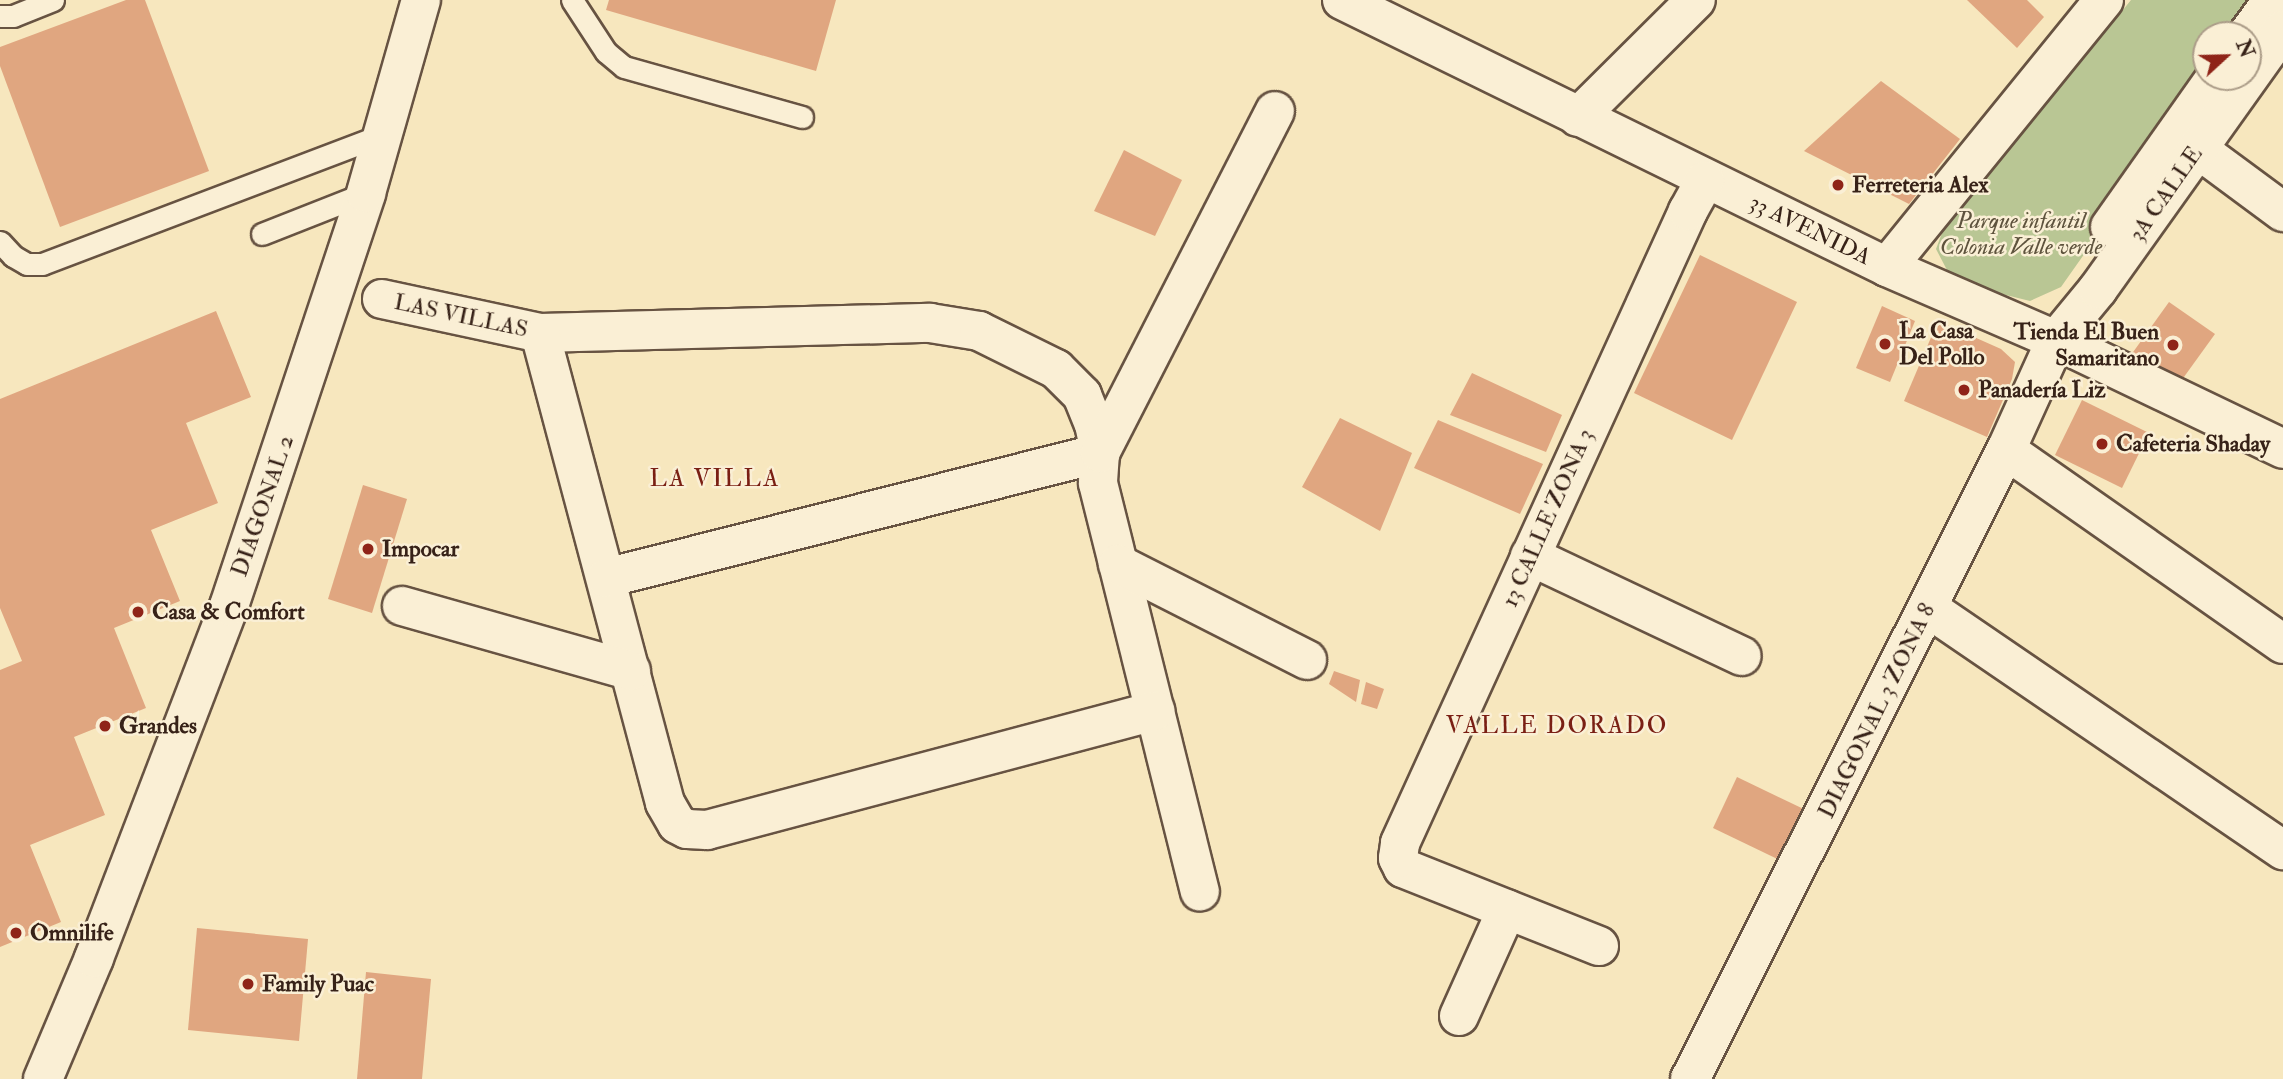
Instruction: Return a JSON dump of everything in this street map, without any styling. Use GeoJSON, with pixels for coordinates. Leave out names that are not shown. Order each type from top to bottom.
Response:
{"type":"FeatureCollection","features":[{"type":"Feature","properties":{"kind":"street","name":"DIAGONAL 2"},"geometry":{"type":"LineString","coordinates":[[43,1079],[94,958],[229,606],[366,193],[421,0]]}},
{"type":"Feature","properties":{"kind":"street"},"geometry":{"type":"LineString","coordinates":[[1578,117],[1696,0]]}},
{"type":"Feature","properties":{"kind":"street"},"geometry":{"type":"LineString","coordinates":[[1887,267],[2104,0]]}},
{"type":"Feature","properties":{"kind":"street","name":"3A CALLE"},"geometry":{"type":"LineString","coordinates":[[2056,340],[2098,289],[2198,149],[2265,45],[2273,0]]}},
{"type":"Feature","properties":{"kind":"street","name":"33 AVENIDA"},"geometry":{"type":"LineString","coordinates":[[1360,3],[1705,180],[1887,267],[2056,340],[2283,449]]}},
{"type":"Feature","properties":{"kind":"street","name":"3A CALLE"},"geometry":{"type":"LineString","coordinates":[[2056,340],[2057,317],[2072,281],[2206,91]]}},
{"type":"Feature","properties":{"kind":"street"},"geometry":{"type":"LineString","coordinates":[[1200,891],[1098,483],[1100,453],[1275,111]]}},
{"type":"Feature","properties":{"kind":"street"},"geometry":{"type":"LineString","coordinates":[[2198,149],[2283,212]]}},
{"type":"Feature","properties":{"kind":"street","name":"13 CALLE ZONA 3"},"geometry":{"type":"LineString","coordinates":[[1507,909],[1403,868],[1398,858],[1400,843],[1688,211],[1705,180]]}},
{"type":"Feature","properties":{"kind":"street","name":"LAS VILLAS"},"geometry":{"type":"LineString","coordinates":[[382,299],[540,333],[930,323],[979,331],[1056,369],[1082,395],[1094,424],[1100,453]]}},
{"type":"Feature","properties":{"kind":"street"},"geometry":{"type":"LineString","coordinates":[[540,333],[669,815],[677,824],[697,831],[1155,711]]}},
{"type":"Feature","properties":{"kind":"street","name":"DIAGONAL 3 ZONA 8"},"geometry":{"type":"LineString","coordinates":[[1690,1079],[1928,608],[2006,450],[2056,340]]}},
{"type":"Feature","properties":{"kind":"street"},"geometry":{"type":"LineString","coordinates":[[2006,450],[2283,645]]}},
{"type":"Feature","properties":{"kind":"street"},"geometry":{"type":"LineString","coordinates":[[606,578],[1100,453]]}},
{"type":"Feature","properties":{"kind":"street"},"geometry":{"type":"LineString","coordinates":[[1530,556],[1742,656]]}},
{"type":"Feature","properties":{"kind":"street"},"geometry":{"type":"LineString","coordinates":[[1118,564],[1307,660]]}},
{"type":"Feature","properties":{"kind":"street"},"geometry":{"type":"LineString","coordinates":[[402,606],[631,671]]}},
{"type":"Feature","properties":{"kind":"street"},"geometry":{"type":"LineString","coordinates":[[1928,608],[2283,850]]}},
{"type":"Feature","properties":{"kind":"street"},"geometry":{"type":"LineString","coordinates":[[1459,1016],[1507,909],[1599,946]]}},
{"type":"Feature","properties":{"kind":"lane"},"geometry":{"type":"LineString","coordinates":[[0,16],[13,16],[53,0]]}},
{"type":"Feature","properties":{"kind":"lane"},"geometry":{"type":"LineString","coordinates":[[572,0],[606,52],[624,67],[802,117]]}},
{"type":"Feature","properties":{"kind":"lane"},"geometry":{"type":"LineString","coordinates":[[0,242],[12,256],[27,264],[42,264],[382,135]]}},
{"type":"Feature","properties":{"kind":"lane"},"geometry":{"type":"LineString","coordinates":[[262,234],[366,193]]}},
{"type":"Feature","properties":{"kind":"green space","name":"Parque infantil Colonia Valle verde"},"geometry":{"type":"Polygon","coordinates":[[[2131,0],[2264,0],[2249,21],[2192,21],[2192,91],[2199,91],[2061,287],[2030,301],[1970,286],[1947,270],[1936,249],[1942,233],[2131,0]]]}},
{"type":"Feature","properties":{"kind":"building"},"geometry":{"type":"Polygon","coordinates":[[[126,0],[145,0],[209,171],[60,227],[0,66],[0,47],[126,0]]]}},
{"type":"Feature","properties":{"kind":"building"},"geometry":{"type":"Polygon","coordinates":[[[609,0],[836,0],[816,71],[606,10],[609,0]]]}},
{"type":"Feature","properties":{"kind":"building"},"geometry":{"type":"Polygon","coordinates":[[[1967,0],[2027,0],[2044,17],[2017,48],[1967,0]]]}},
{"type":"Feature","properties":{"kind":"building"},"geometry":{"type":"Polygon","coordinates":[[[1881,81],[1960,139],[1909,204],[1804,151],[1881,81]]]}},
{"type":"Feature","properties":{"kind":"building"},"geometry":{"type":"Polygon","coordinates":[[[1124,150],[1182,180],[1155,236],[1094,211],[1124,150]]]}},
{"type":"Feature","properties":{"kind":"building"},"geometry":{"type":"Polygon","coordinates":[[[1700,255],[1797,302],[1732,440],[1634,393],[1700,255]]]}},
{"type":"Feature","properties":{"kind":"building","name":"Tienda El Buen Samaritano"},"geometry":{"type":"Polygon","coordinates":[[[2169,302],[2215,334],[2176,388],[2131,355],[2169,302]]]}},
{"type":"Feature","properties":{"kind":"building","name":"La Casa Del Pollo"},"geometry":{"type":"Polygon","coordinates":[[[1882,306],[1915,321],[1890,382],[1856,368],[1882,306]]]}},
{"type":"Feature","properties":{"kind":"building"},"geometry":{"type":"Polygon","coordinates":[[[216,311],[251,397],[186,423],[218,503],[151,530],[180,601],[114,628],[146,708],[74,737],[105,815],[30,845],[61,922],[0,947],[0,670],[22,661],[0,608],[0,399],[216,311]]]}},
{"type":"Feature","properties":{"kind":"building"},"geometry":{"type":"Polygon","coordinates":[[[1938,321],[2001,349],[2015,362],[2012,379],[1987,437],[1904,401],[1938,321]]]}},
{"type":"Feature","properties":{"kind":"building"},"geometry":{"type":"Polygon","coordinates":[[[1472,373],[1562,415],[1546,452],[1450,415],[1472,373]]]}},
{"type":"Feature","properties":{"kind":"building","name":"Cafeteria Shaday"},"geometry":{"type":"Polygon","coordinates":[[[2082,400],[2149,433],[2122,488],[2055,455],[2082,400]]]}},
{"type":"Feature","properties":{"kind":"building"},"geometry":{"type":"Polygon","coordinates":[[[1340,418],[1412,453],[1380,531],[1302,487],[1340,418]]]}},
{"type":"Feature","properties":{"kind":"building"},"geometry":{"type":"Polygon","coordinates":[[[1438,420],[1543,464],[1520,514],[1414,468],[1438,420]]]}},
{"type":"Feature","properties":{"kind":"building","name":"Impocar"},"geometry":{"type":"Polygon","coordinates":[[[363,485],[407,499],[372,613],[328,599],[363,485]]]}},
{"type":"Feature","properties":{"kind":"building"},"geometry":{"type":"Polygon","coordinates":[[[1334,671],[1360,680],[1356,702],[1329,684],[1334,671]]]}},
{"type":"Feature","properties":{"kind":"building"},"geometry":{"type":"Polygon","coordinates":[[[1366,682],[1384,689],[1377,709],[1361,704],[1366,682]]]}},
{"type":"Feature","properties":{"kind":"building"},"geometry":{"type":"Polygon","coordinates":[[[1737,777],[1812,813],[1788,864],[1713,828],[1737,777]]]}},
{"type":"Feature","properties":{"kind":"building","name":"Family Puac"},"geometry":{"type":"Polygon","coordinates":[[[197,928],[308,939],[299,1041],[188,1030],[197,928]]]}},
{"type":"Feature","properties":{"kind":"building"},"geometry":{"type":"Polygon","coordinates":[[[366,972],[431,979],[422,1079],[357,1079],[366,972]]]}},
{"type":"Feature","properties":{"kind":"place","name":"Ferreteria Alex"},"geometry":{"type":"Point","coordinates":[1838,185]}},
{"type":"Feature","properties":{"kind":"place","name":"La Casa Del Pollo"},"geometry":{"type":"Point","coordinates":[1885,344]}},
{"type":"Feature","properties":{"kind":"place","name":"Tienda El Buen Samaritano"},"geometry":{"type":"Point","coordinates":[2173,345]}},
{"type":"Feature","properties":{"kind":"place","name":"Panadería Liz"},"geometry":{"type":"Point","coordinates":[1964,390]}},
{"type":"Feature","properties":{"kind":"place","name":"Cafeteria Shaday"},"geometry":{"type":"Point","coordinates":[2102,444]}},
{"type":"Feature","properties":{"kind":"place","name":"Impocar"},"geometry":{"type":"Point","coordinates":[368,549]}},
{"type":"Feature","properties":{"kind":"place","name":"Casa & Comfort"},"geometry":{"type":"Point","coordinates":[138,612]}},
{"type":"Feature","properties":{"kind":"place","name":"Grandes"},"geometry":{"type":"Point","coordinates":[105,726]}},
{"type":"Feature","properties":{"kind":"place","name":"Omnilife"},"geometry":{"type":"Point","coordinates":[16,933]}},
{"type":"Feature","properties":{"kind":"place","name":"Family Puac"},"geometry":{"type":"Point","coordinates":[248,984]}},
{"type":"Feature","properties":{"kind":"district","name":"LA VILLA"},"geometry":{"type":"Point","coordinates":[715,479]}},
{"type":"Feature","properties":{"kind":"district","name":"VALLE DORADO"},"geometry":{"type":"Point","coordinates":[1557,726]}}]}
